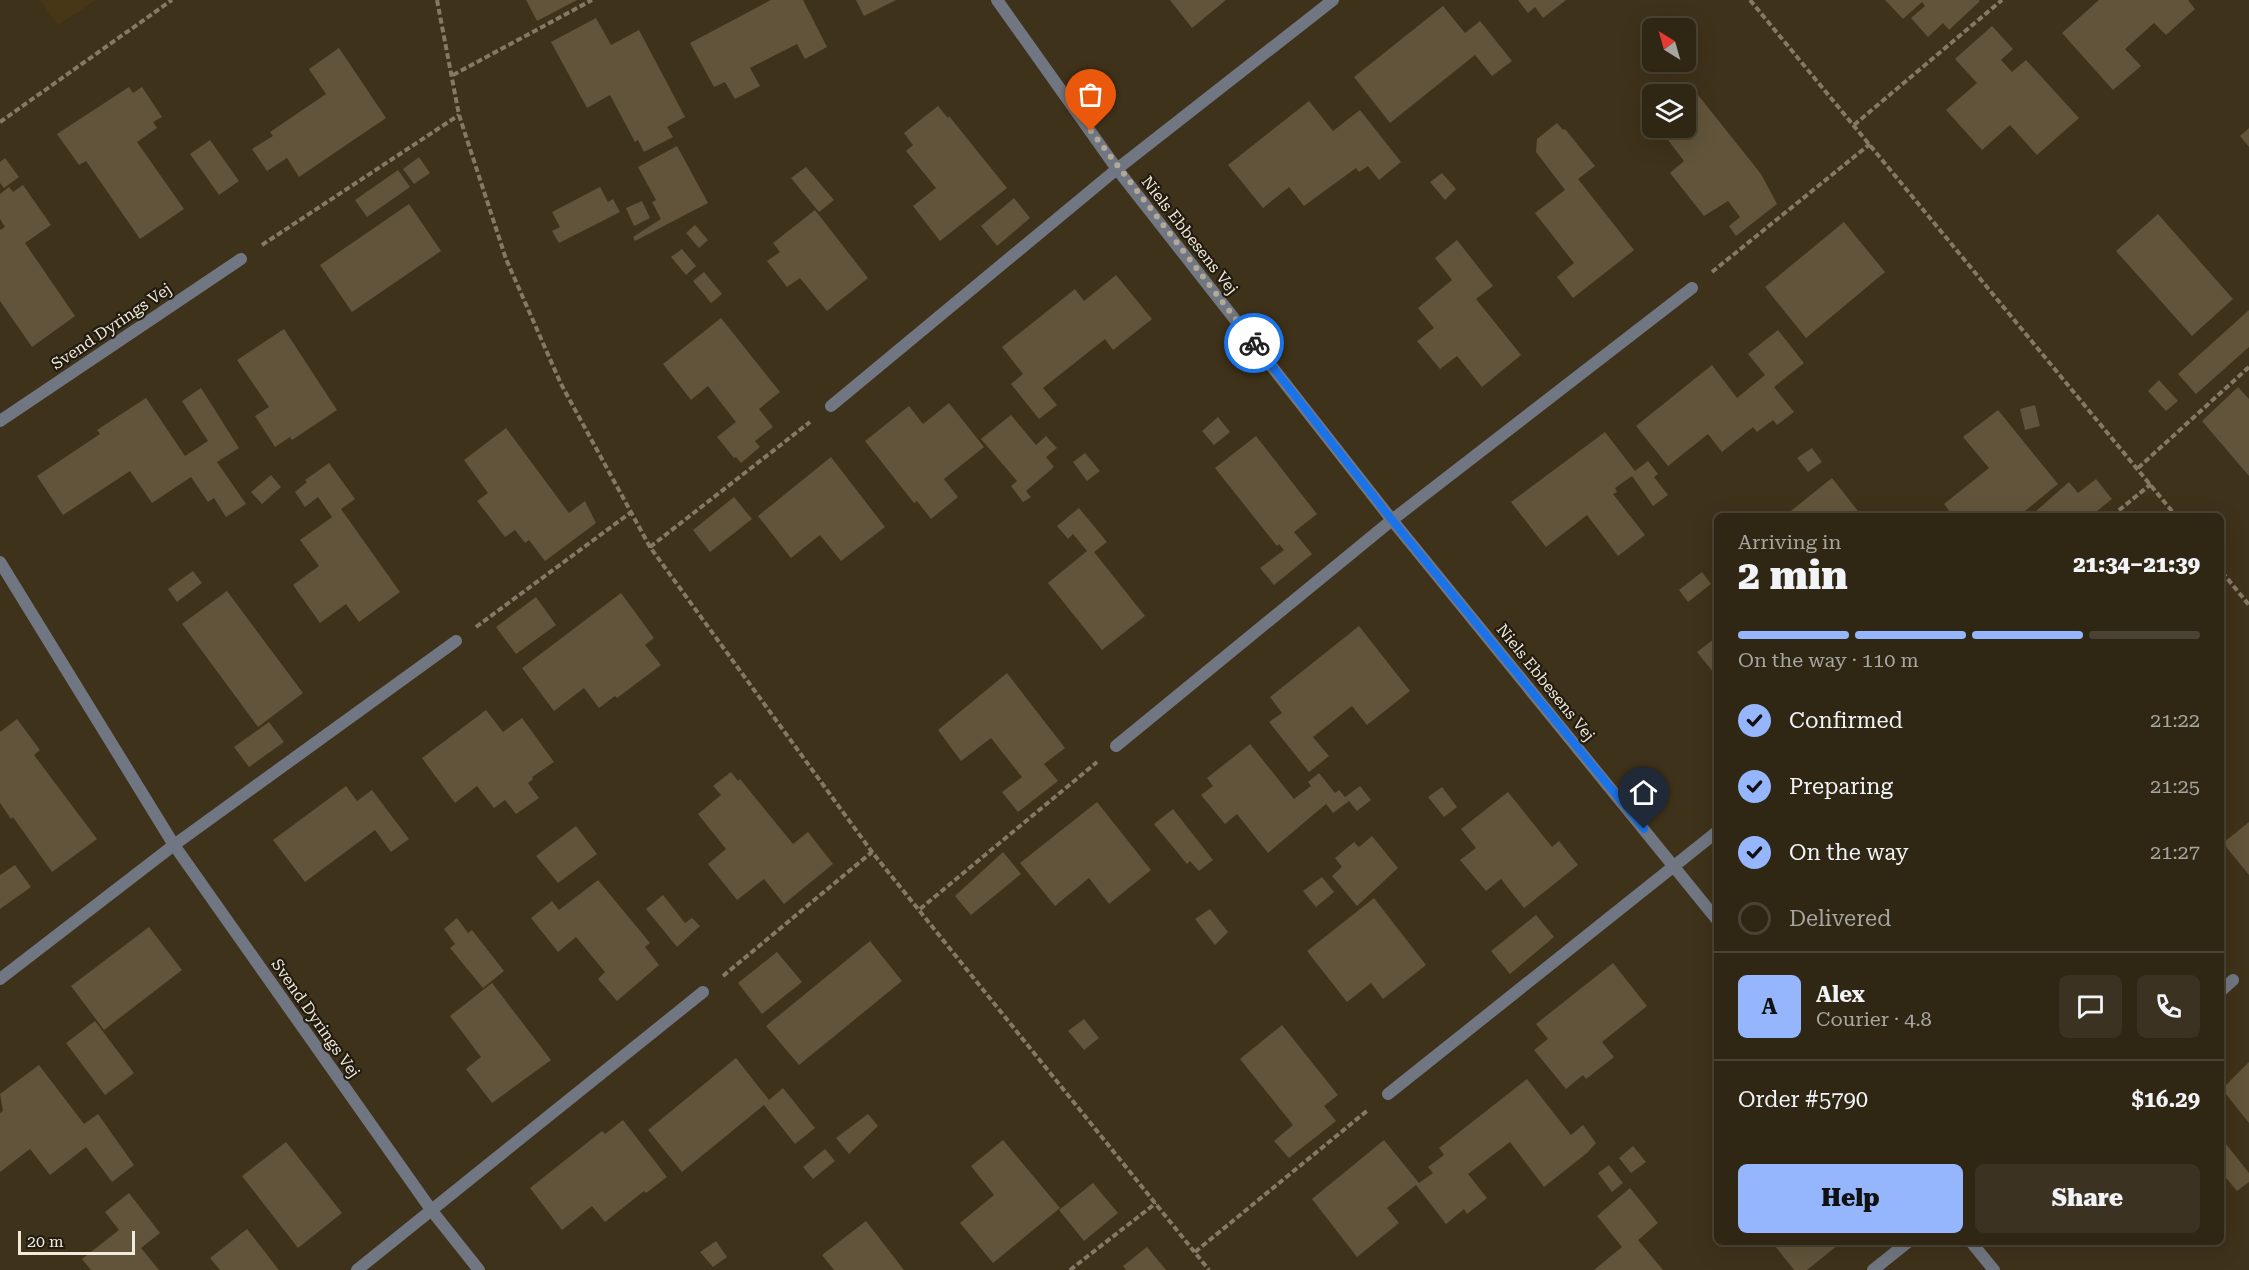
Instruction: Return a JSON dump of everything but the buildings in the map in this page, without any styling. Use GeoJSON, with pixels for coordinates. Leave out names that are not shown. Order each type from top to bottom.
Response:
{"type":"FeatureCollection","features":[{"type":"Feature","properties":{"kind":"street","name":"Niels Ebbesens Vej"},"geometry":{"type":"LineString","coordinates":[[997,0],[1117,169],[1392,520],[1714,916]]}},
{"type":"Feature","properties":{"kind":"street","name":"Niels Ebbesens Vej"},"geometry":{"type":"LineString","coordinates":[[831,406],[1117,169],[1333,0]]}},
{"type":"Feature","properties":{"kind":"street","name":"Svend Dyrings Vej"},"geometry":{"type":"LineString","coordinates":[[0,421],[241,259]]}},
{"type":"Feature","properties":{"kind":"street"},"geometry":{"type":"LineString","coordinates":[[1116,746],[1392,520],[1692,288]]}},
{"type":"Feature","properties":{"kind":"street","name":"Svend Dyrings Vej"},"geometry":{"type":"LineString","coordinates":[[0,562],[174,845],[432,1211],[479,1270]]}},
{"type":"Feature","properties":{"kind":"street"},"geometry":{"type":"LineString","coordinates":[[0,979],[174,845],[456,641]]}},
{"type":"Feature","properties":{"kind":"street"},"geometry":{"type":"LineString","coordinates":[[1388,1094],[1714,834]]}},
{"type":"Feature","properties":{"kind":"street"},"geometry":{"type":"LineString","coordinates":[[2224,988],[2233,980]]}},
{"type":"Feature","properties":{"kind":"street"},"geometry":{"type":"LineString","coordinates":[[357,1270],[703,992]]}},
{"type":"Feature","properties":{"kind":"street"},"geometry":{"type":"LineString","coordinates":[[1873,1270],[1904,1245]]}},
{"type":"Feature","properties":{"kind":"street"},"geometry":{"type":"LineString","coordinates":[[1973,1245],[1994,1270]]}},
{"type":"Feature","properties":{"kind":"path"},"geometry":{"type":"LineString","coordinates":[[0,122],[172,0]]}},
{"type":"Feature","properties":{"kind":"path"},"geometry":{"type":"LineString","coordinates":[[437,0],[459,115],[506,258],[561,384],[650,547],[872,852],[1209,1270]]}},
{"type":"Feature","properties":{"kind":"path"},"geometry":{"type":"LineString","coordinates":[[453,75],[592,0]]}},
{"type":"Feature","properties":{"kind":"path"},"geometry":{"type":"LineString","coordinates":[[1750,0],[2174,513]]}},
{"type":"Feature","properties":{"kind":"path"},"geometry":{"type":"LineString","coordinates":[[1854,125],[2002,0]]}},
{"type":"Feature","properties":{"kind":"path"},"geometry":{"type":"LineString","coordinates":[[241,259],[459,115]]}},
{"type":"Feature","properties":{"kind":"path"},"geometry":{"type":"LineString","coordinates":[[1692,288],[1870,144]]}},
{"type":"Feature","properties":{"kind":"path"},"geometry":{"type":"LineString","coordinates":[[2138,468],[2249,367]]}},
{"type":"Feature","properties":{"kind":"path"},"geometry":{"type":"LineString","coordinates":[[650,547],[831,406]]}},
{"type":"Feature","properties":{"kind":"path"},"geometry":{"type":"LineString","coordinates":[[2116,513],[2151,484]]}},
{"type":"Feature","properties":{"kind":"path"},"geometry":{"type":"LineString","coordinates":[[456,641],[630,513]]}},
{"type":"Feature","properties":{"kind":"path"},"geometry":{"type":"LineString","coordinates":[[2224,574],[2249,605]]}},
{"type":"Feature","properties":{"kind":"path"},"geometry":{"type":"LineString","coordinates":[[920,909],[1116,746]]}},
{"type":"Feature","properties":{"kind":"path"},"geometry":{"type":"LineString","coordinates":[[703,992],[872,852]]}},
{"type":"Feature","properties":{"kind":"path"},"geometry":{"type":"LineString","coordinates":[[1194,1252],[1388,1094]]}},
{"type":"Feature","properties":{"kind":"path"},"geometry":{"type":"LineString","coordinates":[[1070,1270],[1156,1203]]}},
{"type":"Feature","properties":{"kind":"shaded area"},"geometry":{"type":"Polygon","coordinates":[[[40,0],[96,0],[58,25],[40,0]]]}},
{"type":"Feature","properties":{"kind":"way so far"},"geometry":{"type":"LineString","coordinates":[[1091,131],[1117,169],[1254,343]]}},
{"type":"Feature","properties":{"kind":"route"},"geometry":{"type":"LineString","coordinates":[[1254,343],[1392,520],[1644,829]]}}]}
